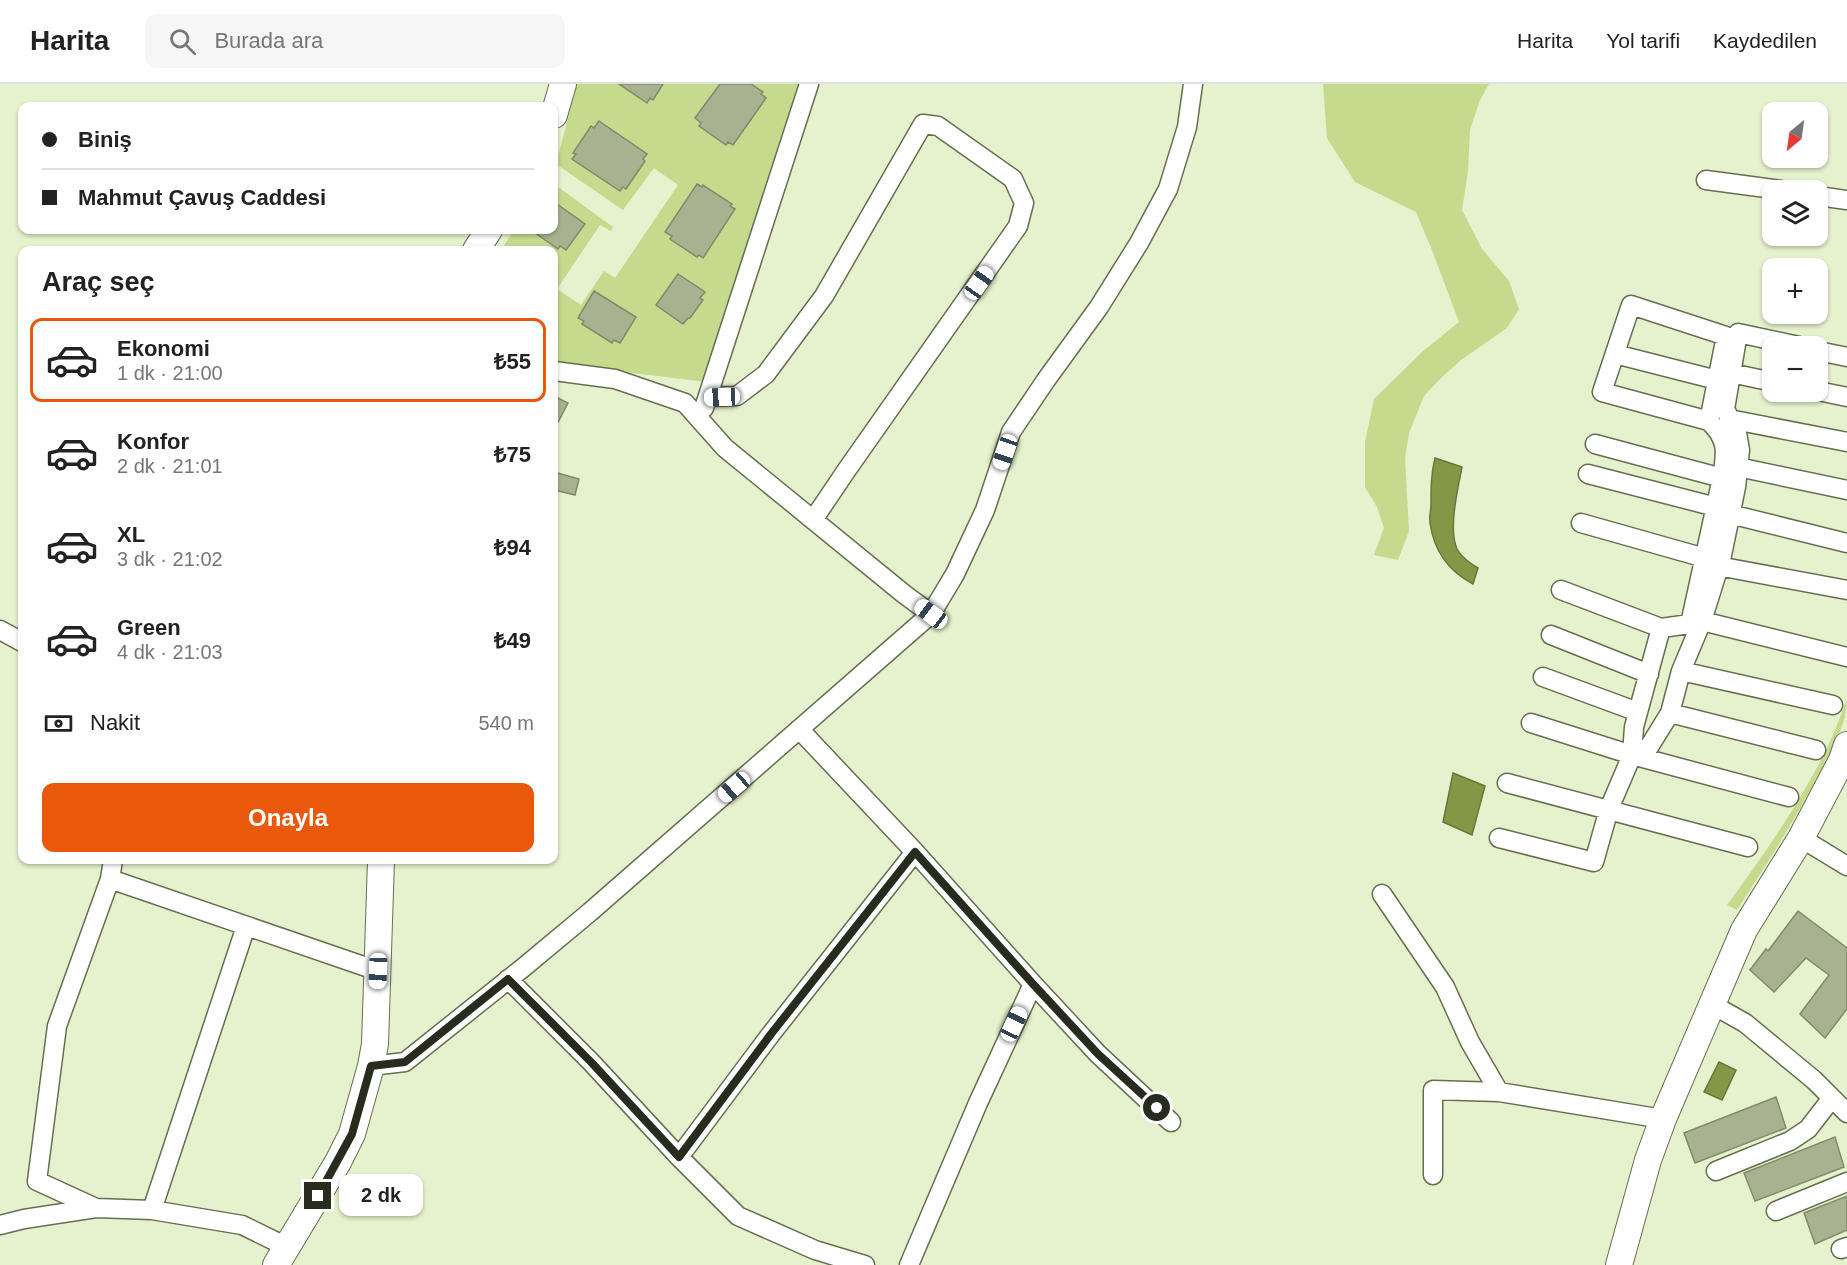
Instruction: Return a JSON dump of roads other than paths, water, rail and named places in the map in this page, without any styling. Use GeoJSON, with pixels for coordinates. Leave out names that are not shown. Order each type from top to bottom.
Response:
{"type":"FeatureCollection","features":[{"type":"Feature","properties":{"kind":"main road"},"geometry":{"type":"LineString","coordinates":[[550,102],[555,84]]}},
{"type":"Feature","properties":{"kind":"main road"},"geometry":{"type":"LineString","coordinates":[[558,102],[563,84]]}},
{"type":"Feature","properties":{"kind":"main road"},"geometry":{"type":"LineString","coordinates":[[1619,1265],[1648,1160],[1663,1119],[1744,930],[1801,837],[1842,760],[1847,745]]}},
{"type":"Feature","properties":{"kind":"main road"},"geometry":{"type":"LineString","coordinates":[[379,1065],[375,1044],[381,864]]}},
{"type":"Feature","properties":{"kind":"main road"},"geometry":{"type":"LineString","coordinates":[[284,1259],[352,1134],[379,1065],[391,1005],[394,864]]}},
{"type":"Feature","properties":{"kind":"street"},"geometry":{"type":"LineString","coordinates":[[700,420],[809,84]]}},
{"type":"Feature","properties":{"kind":"street"},"geometry":{"type":"LineString","coordinates":[[379,1065],[405,1062],[508,979],[590,912],[931,614],[955,574],[985,510],[1011,432],[1099,307],[1139,243],[1168,189],[1187,127],[1193,84]]}},
{"type":"Feature","properties":{"kind":"street"},"geometry":{"type":"LineString","coordinates":[[708,397],[737,396],[766,374],[824,296],[922,124],[938,126],[1013,179],[1024,203],[1018,226],[813,520]]}},
{"type":"Feature","properties":{"kind":"street"},"geometry":{"type":"LineString","coordinates":[[1706,180],[1762,187]]}},
{"type":"Feature","properties":{"kind":"street"},"geometry":{"type":"LineString","coordinates":[[1828,197],[1847,200]]}},
{"type":"Feature","properties":{"kind":"street"},"geometry":{"type":"LineString","coordinates":[[1711,562],[1721,560],[1722,478],[1725,445],[1719,432],[1708,421],[1602,392],[1631,305],[1726,336],[1725,409],[1737,433],[1740,450],[1738,466],[1723,511]]}},
{"type":"Feature","properties":{"kind":"street"},"geometry":{"type":"LineString","coordinates":[[1708,421],[1738,333],[1762,338]]}},
{"type":"Feature","properties":{"kind":"street"},"geometry":{"type":"LineString","coordinates":[[1828,353],[1847,357]]}},
{"type":"Feature","properties":{"kind":"street"},"geometry":{"type":"LineString","coordinates":[[1615,354],[1724,377],[1762,381]]}},
{"type":"Feature","properties":{"kind":"street"},"geometry":{"type":"LineString","coordinates":[[558,372],[615,379],[685,403],[725,448],[931,614]]}},
{"type":"Feature","properties":{"kind":"street"},"geometry":{"type":"LineString","coordinates":[[1828,393],[1847,397]]}},
{"type":"Feature","properties":{"kind":"street"},"geometry":{"type":"LineString","coordinates":[[1729,419],[1847,442]]}},
{"type":"Feature","properties":{"kind":"street"},"geometry":{"type":"LineString","coordinates":[[1596,444],[1722,478]]}},
{"type":"Feature","properties":{"kind":"street"},"geometry":{"type":"LineString","coordinates":[[1738,466],[1847,489]]}},
{"type":"Feature","properties":{"kind":"street"},"geometry":{"type":"LineString","coordinates":[[1588,474],[1847,543]]}},
{"type":"Feature","properties":{"kind":"street"},"geometry":{"type":"LineString","coordinates":[[1581,524],[1711,562],[1847,590]]}},
{"type":"Feature","properties":{"kind":"street"},"geometry":{"type":"LineString","coordinates":[[1632,755],[1648,747],[1670,713],[1681,671],[1702,621],[1711,562]]}},
{"type":"Feature","properties":{"kind":"street"},"geometry":{"type":"LineString","coordinates":[[1561,590],[1661,628],[1690,624],[1711,562]]}},
{"type":"Feature","properties":{"kind":"street"},"geometry":{"type":"LineString","coordinates":[[1702,621],[1847,657]]}},
{"type":"Feature","properties":{"kind":"street"},"geometry":{"type":"LineString","coordinates":[[1499,838],[1594,862],[1610,809],[1632,755],[1634,727],[1661,628]]}},
{"type":"Feature","properties":{"kind":"street"},"geometry":{"type":"LineString","coordinates":[[0,630],[18,640]]}},
{"type":"Feature","properties":{"kind":"street"},"geometry":{"type":"LineString","coordinates":[[1551,635],[1649,674]]}},
{"type":"Feature","properties":{"kind":"street"},"geometry":{"type":"LineString","coordinates":[[1681,671],[1833,705]]}},
{"type":"Feature","properties":{"kind":"street"},"geometry":{"type":"LineString","coordinates":[[1543,677],[1638,712]]}},
{"type":"Feature","properties":{"kind":"street"},"geometry":{"type":"LineString","coordinates":[[1670,713],[1816,750]]}},
{"type":"Feature","properties":{"kind":"street"},"geometry":{"type":"LineString","coordinates":[[1530,723],[1632,755],[1788,797]]}},
{"type":"Feature","properties":{"kind":"street"},"geometry":{"type":"LineString","coordinates":[[799,729],[915,852],[1098,1054],[1171,1122]]}},
{"type":"Feature","properties":{"kind":"street"},"geometry":{"type":"LineString","coordinates":[[1507,783],[1748,847]]}},
{"type":"Feature","properties":{"kind":"street"},"geometry":{"type":"LineString","coordinates":[[1801,837],[1847,866]]}},
{"type":"Feature","properties":{"kind":"street"},"geometry":{"type":"LineString","coordinates":[[679,1157],[771,1034],[915,852]]}},
{"type":"Feature","properties":{"kind":"street"},"geometry":{"type":"LineString","coordinates":[[96,1208],[37,1181],[57,1026],[110,879],[112,864]]}},
{"type":"Feature","properties":{"kind":"street"},"geometry":{"type":"LineString","coordinates":[[110,879],[378,971]]}},
{"type":"Feature","properties":{"kind":"street"},"geometry":{"type":"LineString","coordinates":[[1382,894],[1446,987],[1470,1042],[1499,1092]]}},
{"type":"Feature","properties":{"kind":"street"},"geometry":{"type":"LineString","coordinates":[[152,1210],[246,926]]}},
{"type":"Feature","properties":{"kind":"street"},"geometry":{"type":"LineString","coordinates":[[508,979],[738,1216],[815,1250],[866,1265]]}},
{"type":"Feature","properties":{"kind":"street"},"geometry":{"type":"LineString","coordinates":[[909,1265],[978,1103],[1033,984]]}},
{"type":"Feature","properties":{"kind":"street"},"geometry":{"type":"LineString","coordinates":[[1713,1005],[1745,1023],[1814,1080],[1847,1113]]}},
{"type":"Feature","properties":{"kind":"street"},"geometry":{"type":"LineString","coordinates":[[1432,1176],[1433,1090],[1499,1092],[1663,1119]]}},
{"type":"Feature","properties":{"kind":"street"},"geometry":{"type":"LineString","coordinates":[[1716,1171],[1790,1141],[1808,1129],[1832,1098]]}},
{"type":"Feature","properties":{"kind":"street"},"geometry":{"type":"LineString","coordinates":[[1776,1211],[1847,1182]]}},
{"type":"Feature","properties":{"kind":"street"},"geometry":{"type":"LineString","coordinates":[[0,1225],[96,1208],[152,1210],[242,1225],[284,1259]]}}]}
